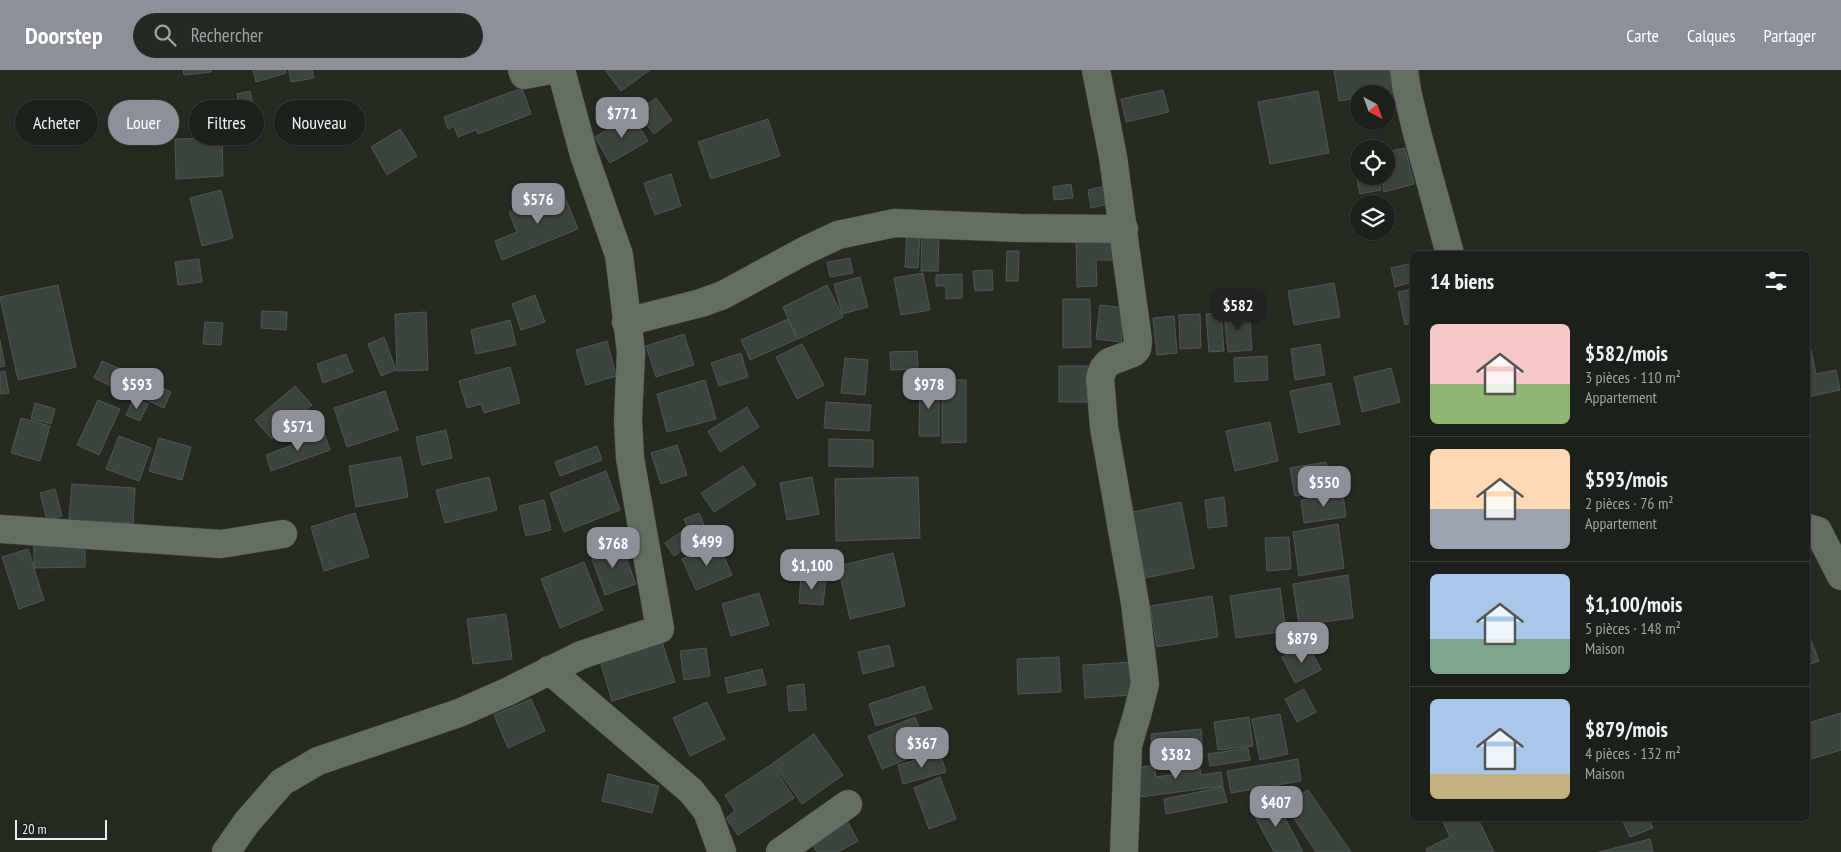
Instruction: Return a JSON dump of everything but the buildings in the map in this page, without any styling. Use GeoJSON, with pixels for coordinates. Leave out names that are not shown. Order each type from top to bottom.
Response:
{"type":"FeatureCollection","features":[{"type":"Feature","properties":{"kind":"street"},"geometry":{"type":"LineString","coordinates":[[522,70],[524,75],[550,70]]}},
{"type":"Feature","properties":{"kind":"street"},"geometry":{"type":"LineString","coordinates":[[226,852],[246,822],[282,782],[318,761],[459,712],[508,692],[549,670],[581,656],[660,629],[630,458],[628,420],[631,352],[619,255],[584,155],[561,70]]}},
{"type":"Feature","properties":{"kind":"street"},"geometry":{"type":"LineString","coordinates":[[1096,70],[1113,157],[1138,341],[1137,349],[1133,354],[1109,362],[1103,369],[1100,378],[1104,427],[1135,603],[1145,684],[1138,716],[1128,745],[1124,852]]}},
{"type":"Feature","properties":{"kind":"street"},"geometry":{"type":"LineString","coordinates":[[1404,70],[1406,91],[1449,251]]}},
{"type":"Feature","properties":{"kind":"street"},"geometry":{"type":"LineString","coordinates":[[626,322],[701,303],[724,295],[804,251],[838,235],[895,222],[1020,228],[1124,230]]}},
{"type":"Feature","properties":{"kind":"street"},"geometry":{"type":"LineString","coordinates":[[0,529],[221,544],[283,534]]}},
{"type":"Feature","properties":{"kind":"street"},"geometry":{"type":"LineString","coordinates":[[1810,529],[1818,531],[1841,576]]}},
{"type":"Feature","properties":{"kind":"street"},"geometry":{"type":"LineString","coordinates":[[549,670],[691,791],[707,811],[722,852]]}},
{"type":"Feature","properties":{"kind":"street"},"geometry":{"type":"LineString","coordinates":[[780,852],[848,804]]}}]}
